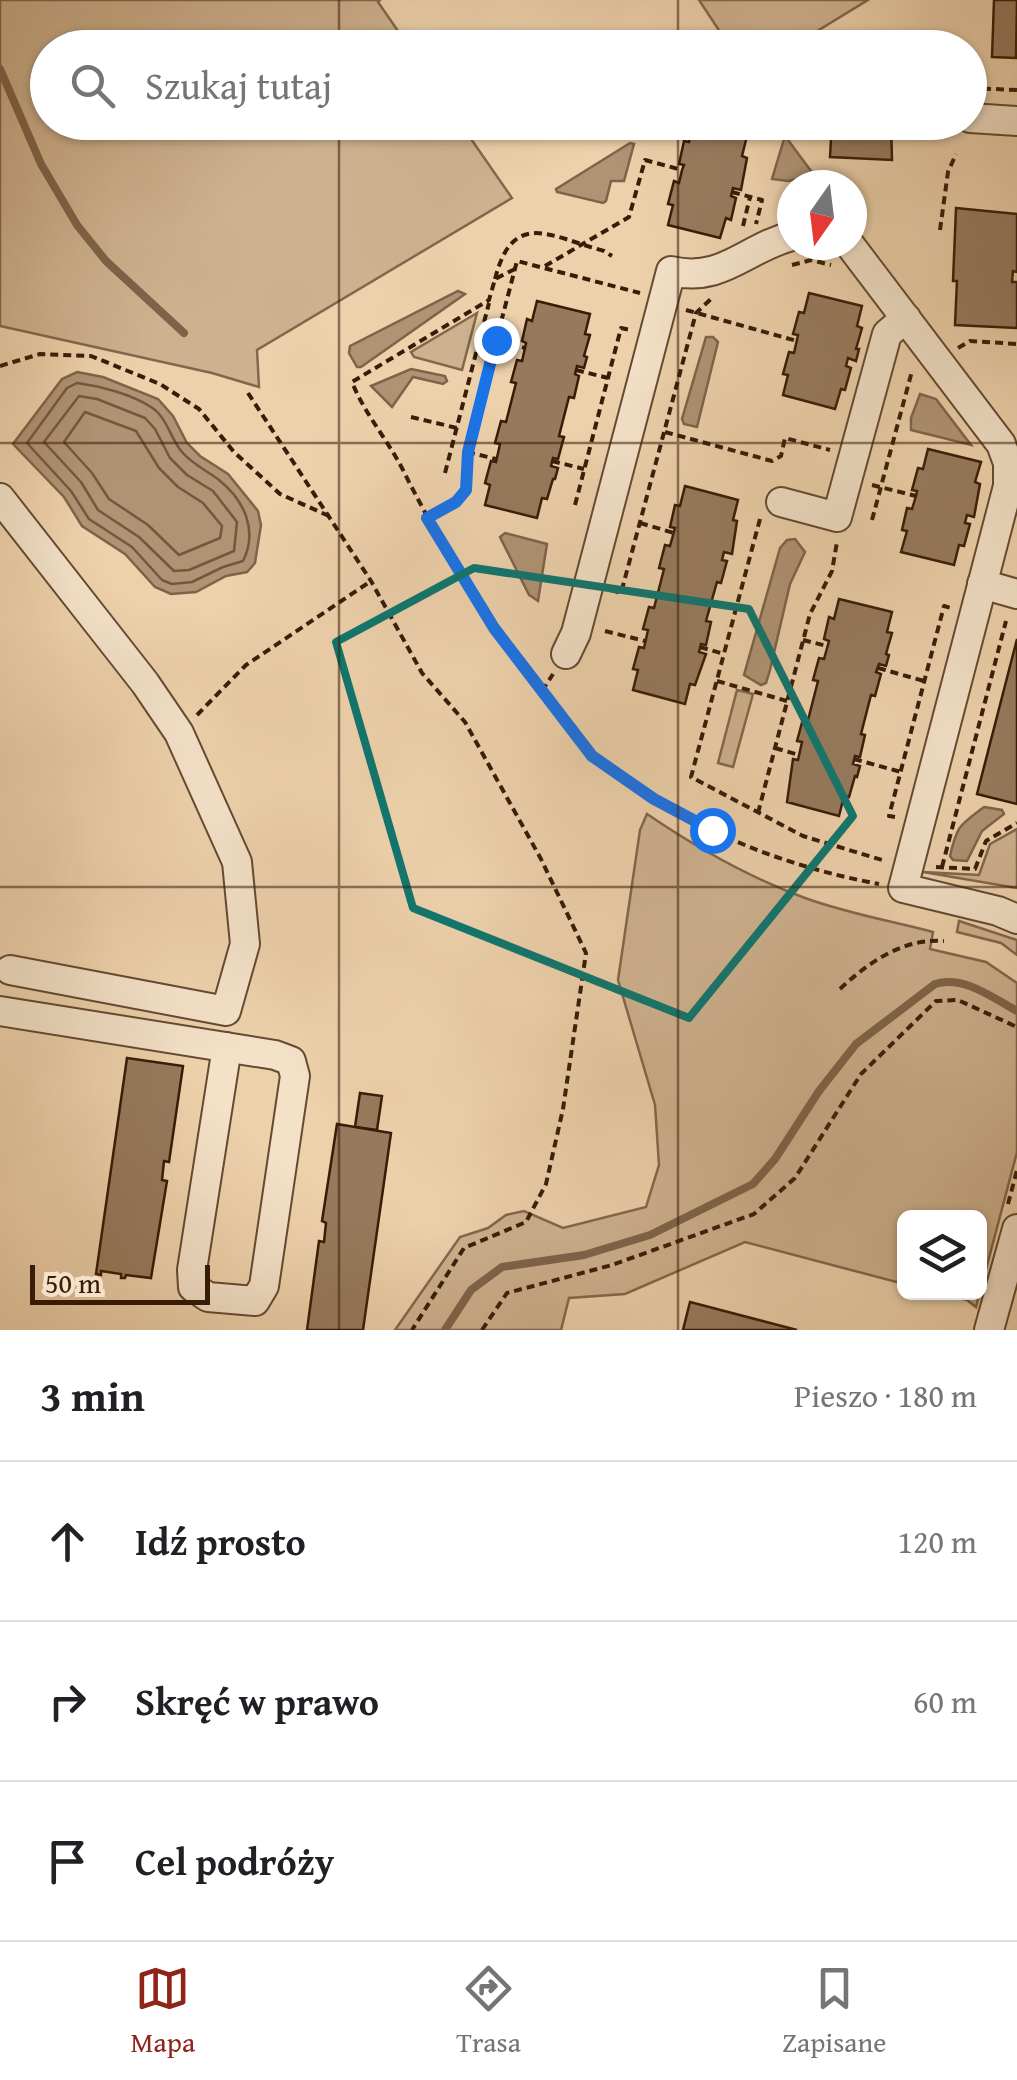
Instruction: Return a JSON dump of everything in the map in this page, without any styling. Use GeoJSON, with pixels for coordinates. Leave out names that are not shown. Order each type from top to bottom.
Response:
{"type":"FeatureCollection","features":[{"type":"Feature","properties":{"kind":"street"},"geometry":{"type":"LineString","coordinates":[[987,119],[1017,121]]}},
{"type":"Feature","properties":{"kind":"street"},"geometry":{"type":"LineString","coordinates":[[566,654],[576,633],[671,271],[708,275],[777,240]]}},
{"type":"Feature","properties":{"kind":"street"},"geometry":{"type":"LineString","coordinates":[[849,260],[906,318],[1002,444],[1008,462],[1008,486],[906,877],[1011,913]]}},
{"type":"Feature","properties":{"kind":"street"},"geometry":{"type":"LineString","coordinates":[[781,502],[837,518],[888,334],[906,318]]}},
{"type":"Feature","properties":{"kind":"street"},"geometry":{"type":"LineString","coordinates":[[0,498],[145,683],[179,734],[237,862],[245,944],[226,1011],[10,970]]}},
{"type":"Feature","properties":{"kind":"street"},"geometry":{"type":"LineString","coordinates":[[982,584],[1017,594]]}},
{"type":"Feature","properties":{"kind":"street"},"geometry":{"type":"LineString","coordinates":[[0,1012],[227,1048],[291,1061],[295,1076],[264,1286],[255,1301],[208,1297],[193,1287],[192,1270],[227,1048]]}},
{"type":"Feature","properties":{"kind":"street"},"geometry":{"type":"LineString","coordinates":[[989,1330],[1017,1229]]}},
{"type":"Feature","properties":{"kind":"path"},"geometry":{"type":"LineString","coordinates":[[987,89],[1017,90]]}},
{"type":"Feature","properties":{"kind":"path"},"geometry":{"type":"LineString","coordinates":[[940,230],[948,172],[956,154]]}},
{"type":"Feature","properties":{"kind":"path"},"geometry":{"type":"LineString","coordinates":[[543,268],[629,217],[645,160],[682,170]]}},
{"type":"Feature","properties":{"kind":"path"},"geometry":{"type":"LineString","coordinates":[[732,192],[761,200]]}},
{"type":"Feature","properties":{"kind":"path"},"geometry":{"type":"LineString","coordinates":[[741,233],[750,197]]}},
{"type":"Feature","properties":{"kind":"path"},"geometry":{"type":"LineString","coordinates":[[445,473],[500,259],[517,236],[532,232],[612,256]]}},
{"type":"Feature","properties":{"kind":"path"},"geometry":{"type":"LineString","coordinates":[[427,518],[463,496],[469,477],[468,452],[518,260],[664,299]]}},
{"type":"Feature","properties":{"kind":"path"},"geometry":{"type":"LineString","coordinates":[[788,266],[811,260]]}},
{"type":"Feature","properties":{"kind":"path"},"geometry":{"type":"LineString","coordinates":[[495,279],[515,270]]}},
{"type":"Feature","properties":{"kind":"path"},"geometry":{"type":"LineString","coordinates":[[589,584],[621,592],[693,312],[724,291]]}},
{"type":"Feature","properties":{"kind":"path"},"geometry":{"type":"LineString","coordinates":[[490,300],[352,382],[361,405],[494,628],[592,756],[654,799],[742,845],[822,873],[906,877],[942,867],[975,869],[986,841],[1017,822]]}},
{"type":"Feature","properties":{"kind":"path"},"geometry":{"type":"LineString","coordinates":[[693,312],[797,340]]}},
{"type":"Feature","properties":{"kind":"path"},"geometry":{"type":"LineString","coordinates":[[574,504],[621,328],[654,336]]}},
{"type":"Feature","properties":{"kind":"path"},"geometry":{"type":"LineString","coordinates":[[496,340],[525,348]]}},
{"type":"Feature","properties":{"kind":"path"},"geometry":{"type":"LineString","coordinates":[[970,341],[1017,344]]}},
{"type":"Feature","properties":{"kind":"path"},"geometry":{"type":"LineString","coordinates":[[872,520],[911,372],[920,354],[929,348]]}},
{"type":"Feature","properties":{"kind":"path"},"geometry":{"type":"LineString","coordinates":[[0,366],[40,354],[91,356],[160,384],[199,409],[234,452],[280,494],[329,516]]}},
{"type":"Feature","properties":{"kind":"path"},"geometry":{"type":"LineString","coordinates":[[576,370],[608,378]]}},
{"type":"Feature","properties":{"kind":"path"},"geometry":{"type":"LineString","coordinates":[[248,393],[370,581],[422,673],[465,722],[586,953],[563,1109],[546,1184],[526,1222],[464,1248],[412,1330]]}},
{"type":"Feature","properties":{"kind":"path"},"geometry":{"type":"LineString","coordinates":[[411,417],[456,428]]}},
{"type":"Feature","properties":{"kind":"path"},"geometry":{"type":"LineString","coordinates":[[664,432],[772,460],[780,456],[785,438],[854,457]]}},
{"type":"Feature","properties":{"kind":"path"},"geometry":{"type":"LineString","coordinates":[[468,452],[496,459]]}},
{"type":"Feature","properties":{"kind":"path"},"geometry":{"type":"LineString","coordinates":[[552,461],[584,470]]}},
{"type":"Feature","properties":{"kind":"path"},"geometry":{"type":"LineString","coordinates":[[880,487],[916,496]]}},
{"type":"Feature","properties":{"kind":"path"},"geometry":{"type":"LineString","coordinates":[[781,502],[778,517],[762,513],[692,776],[803,836],[906,877]]}},
{"type":"Feature","properties":{"kind":"path"},"geometry":{"type":"LineString","coordinates":[[758,813],[810,614],[832,572],[837,518]]}},
{"type":"Feature","properties":{"kind":"path"},"geometry":{"type":"LineString","coordinates":[[640,523],[674,532]]}},
{"type":"Feature","properties":{"kind":"path"},"geometry":{"type":"LineString","coordinates":[[179,734],[246,665],[370,581]]}},
{"type":"Feature","properties":{"kind":"path"},"geometry":{"type":"LineString","coordinates":[[894,798],[944,606],[974,614]]}},
{"type":"Feature","properties":{"kind":"path"},"geometry":{"type":"LineString","coordinates":[[942,867],[1006,622]]}},
{"type":"Feature","properties":{"kind":"path"},"geometry":{"type":"LineString","coordinates":[[608,632],[645,641]]}},
{"type":"Feature","properties":{"kind":"path"},"geometry":{"type":"LineString","coordinates":[[803,640],[828,646]]}},
{"type":"Feature","properties":{"kind":"path"},"geometry":{"type":"LineString","coordinates":[[700,647],[724,654]]}},
{"type":"Feature","properties":{"kind":"path"},"geometry":{"type":"LineString","coordinates":[[878,668],[924,680]]}},
{"type":"Feature","properties":{"kind":"path"},"geometry":{"type":"LineString","coordinates":[[717,680],[787,700]]}},
{"type":"Feature","properties":{"kind":"path"},"geometry":{"type":"LineString","coordinates":[[774,748],[799,755]]}},
{"type":"Feature","properties":{"kind":"path"},"geometry":{"type":"LineString","coordinates":[[854,759],[901,772]]}},
{"type":"Feature","properties":{"kind":"path"},"geometry":{"type":"LineString","coordinates":[[840,989],[862,968],[901,947],[944,940]]}},
{"type":"Feature","properties":{"kind":"path"},"geometry":{"type":"LineString","coordinates":[[482,1330],[506,1293],[612,1264],[754,1214],[795,1178],[861,1074],[936,1001],[958,1000],[1017,1027]]}},
{"type":"Feature","properties":{"kind":"highlighted area"},"geometry":{"type":"Polygon","coordinates":[[[474,568],[749,609],[853,816],[689,1018],[413,908],[336,642],[474,568]]]}},
{"type":"Feature","properties":{"kind":"shaded area"},"geometry":{"type":"Polygon","coordinates":[[[0,0],[380,0],[397,30],[30,30],[30,140],[472,140],[512,198],[257,350],[259,387],[0,326],[0,0]]]}},
{"type":"Feature","properties":{"kind":"shaded area"},"geometry":{"type":"Polygon","coordinates":[[[699,0],[868,0],[819,30],[719,30],[699,0]]]}},
{"type":"Feature","properties":{"kind":"shaded area"},"geometry":{"type":"Polygon","coordinates":[[[477,313],[462,370],[414,357],[411,352],[477,313]]]}},
{"type":"Feature","properties":{"kind":"shaded area"},"geometry":{"type":"Polygon","coordinates":[[[737,690],[753,694],[733,767],[718,763],[737,690]]]}},
{"type":"Feature","properties":{"kind":"shaded area"},"geometry":{"type":"Polygon","coordinates":[[[647,814],[763,881],[821,903],[933,932],[930,949],[986,962],[1017,983],[1017,1152],[987,1266],[987,1210],[897,1210],[897,1282],[745,1242],[625,1294],[569,1298],[561,1330],[395,1330],[460,1237],[488,1228],[506,1215],[524,1211],[563,1228],[646,1207],[659,1165],[655,1105],[618,980],[640,830],[647,814]]]}},
{"type":"Feature","properties":{"kind":"shaded area"},"geometry":{"type":"Polygon","coordinates":[[[1017,829],[1017,888],[923,872],[979,875],[990,844],[1017,829]]]}},
{"type":"Feature","properties":{"kind":"shaded area"},"geometry":{"type":"Polygon","coordinates":[[[959,921],[1017,940],[1017,955],[1001,943],[957,932],[959,921]]]}},
{"type":"Feature","properties":{"kind":"water"},"geometry":{"type":"Polygon","coordinates":[[[784,140],[788,140],[810,170],[777,170],[777,180],[772,179],[784,140]]]}},
{"type":"Feature","properties":{"kind":"water"},"geometry":{"type":"Polygon","coordinates":[[[634,144],[624,181],[611,181],[606,201],[557,192],[556,189],[634,144]]]}},
{"type":"Feature","properties":{"kind":"water"},"geometry":{"type":"Polygon","coordinates":[[[458,291],[465,294],[357,367],[349,353],[350,346],[458,291]]]}},
{"type":"Feature","properties":{"kind":"water"},"geometry":{"type":"Polygon","coordinates":[[[706,337],[718,342],[697,427],[684,424],[682,419],[706,337]]]}},
{"type":"Feature","properties":{"kind":"water"},"geometry":{"type":"Polygon","coordinates":[[[411,369],[445,376],[447,381],[443,384],[413,377],[392,407],[371,386],[411,369]]]}},
{"type":"Feature","properties":{"kind":"water"},"geometry":{"type":"Polygon","coordinates":[[[77,372],[103,377],[158,399],[173,416],[187,443],[228,474],[258,511],[261,525],[255,563],[247,572],[226,576],[196,592],[171,594],[155,587],[125,554],[82,526],[64,497],[13,444],[62,379],[77,372]]]}},
{"type":"Feature","properties":{"kind":"water"},"geometry":{"type":"Polygon","coordinates":[[[920,394],[936,399],[971,445],[911,430],[920,394]]]}},
{"type":"Feature","properties":{"kind":"water"},"geometry":{"type":"Polygon","coordinates":[[[505,533],[547,544],[538,601],[529,595],[500,537],[505,533]]]}},
{"type":"Feature","properties":{"kind":"water"},"geometry":{"type":"Polygon","coordinates":[[[795,539],[805,552],[790,584],[770,670],[766,683],[761,685],[744,675],[780,548],[787,540],[795,539]]]}},
{"type":"Feature","properties":{"kind":"water"},"geometry":{"type":"Polygon","coordinates":[[[984,807],[1002,810],[1004,814],[982,831],[967,861],[953,860],[950,856],[958,832],[984,807]]]}},
{"type":"Feature","properties":{"kind":"building"},"geometry":{"type":"Polygon","coordinates":[[[994,0],[1017,0],[1016,58],[992,57],[994,0]]]}},
{"type":"Feature","properties":{"kind":"building"},"geometry":{"type":"Polygon","coordinates":[[[746,140],[741,190],[733,188],[731,196],[736,198],[731,220],[726,218],[720,238],[668,225],[673,205],[668,204],[674,181],[679,183],[684,165],[679,164],[684,141],[746,140]]]}},
{"type":"Feature","properties":{"kind":"building"},"geometry":{"type":"Polygon","coordinates":[[[831,140],[891,140],[892,160],[830,157],[831,140]]]}},
{"type":"Feature","properties":{"kind":"building"},"geometry":{"type":"Polygon","coordinates":[[[956,208],[1017,214],[1017,272],[1013,271],[1012,282],[1017,282],[1017,328],[955,325],[956,208]]]}},
{"type":"Feature","properties":{"kind":"building"},"geometry":{"type":"Polygon","coordinates":[[[809,293],[862,306],[856,361],[848,358],[846,366],[851,368],[835,409],[783,395],[788,375],[783,374],[798,335],[793,334],[809,293]]]}},
{"type":"Feature","properties":{"kind":"building"},"geometry":{"type":"Polygon","coordinates":[[[537,301],[590,314],[585,334],[590,335],[584,368],[577,366],[574,398],[569,397],[559,436],[564,437],[558,459],[553,458],[551,466],[558,468],[555,479],[547,499],[542,498],[537,518],[485,505],[490,485],[485,483],[491,461],[496,462],[500,444],[495,443],[501,421],[506,422],[516,383],[511,382],[525,348],[522,341],[527,319],[532,321],[537,301]]]}},
{"type":"Feature","properties":{"kind":"building"},"geometry":{"type":"Polygon","coordinates":[[[928,449],[981,462],[975,482],[980,484],[974,517],[967,515],[965,523],[970,524],[954,565],[901,552],[907,531],[902,530],[907,508],[912,509],[917,491],[912,490],[928,449]]]}},
{"type":"Feature","properties":{"kind":"building"},"geometry":{"type":"Polygon","coordinates":[[[685,486],[738,500],[732,554],[724,552],[722,560],[727,561],[706,621],[711,622],[706,645],[701,644],[699,652],[706,654],[695,685],[690,684],[685,704],[633,690],[638,670],[633,669],[639,647],[644,648],[648,630],[643,629],[649,607],[654,608],[664,569],[659,568],[665,545],[670,546],[675,528],[670,527],[675,505],[680,506],[685,486]]]}},
{"type":"Feature","properties":{"kind":"building"},"geometry":{"type":"Polygon","coordinates":[[[839,599],[892,612],[887,632],[892,633],[886,666],[879,664],[876,672],[881,674],[861,734],[865,735],[860,757],[855,756],[853,764],[860,766],[857,777],[849,797],[844,796],[839,816],[787,802],[793,759],[798,760],[802,742],[797,741],[803,719],[808,720],[818,681],[813,680],[829,641],[824,639],[829,617],[834,619],[839,599]]]}},
{"type":"Feature","properties":{"kind":"building"},"geometry":{"type":"Polygon","coordinates":[[[1017,639],[1017,804],[977,794],[1017,639]]]}},
{"type":"Feature","properties":{"kind":"building"},"geometry":{"type":"Polygon","coordinates":[[[127,1058],[183,1066],[169,1162],[164,1161],[162,1180],[167,1181],[151,1278],[121,1278],[121,1274],[101,1271],[101,1275],[96,1274],[127,1058]]]}},
{"type":"Feature","properties":{"kind":"building"},"geometry":{"type":"Polygon","coordinates":[[[360,1093],[382,1096],[377,1130],[355,1127],[360,1093]]]}},
{"type":"Feature","properties":{"kind":"building"},"geometry":{"type":"Polygon","coordinates":[[[337,1124],[391,1133],[363,1330],[307,1330],[319,1241],[324,1242],[326,1223],[322,1221],[337,1124]]]}},
{"type":"Feature","properties":{"kind":"building"},"geometry":{"type":"Polygon","coordinates":[[[690,1302],[797,1330],[683,1330],[690,1302]]]}},
{"type":"Feature","properties":{"kind":"waterway"},"geometry":{"type":"LineString","coordinates":[[0,69],[30,139]]}},
{"type":"Feature","properties":{"kind":"waterway"},"geometry":{"type":"LineString","coordinates":[[31,140],[77,225],[106,261],[184,333]]}},
{"type":"Feature","properties":{"kind":"waterway"},"geometry":{"type":"LineString","coordinates":[[445,1330],[471,1290],[502,1267],[584,1255],[650,1235],[753,1184],[856,1044],[935,984],[967,985],[1017,1011]]}},
{"type":"Feature","properties":{"kind":"route"},"geometry":{"type":"LineString","coordinates":[[496,340],[468,452],[466,490],[456,502],[427,518],[494,628],[592,756],[654,799],[712,830]]}}]}
